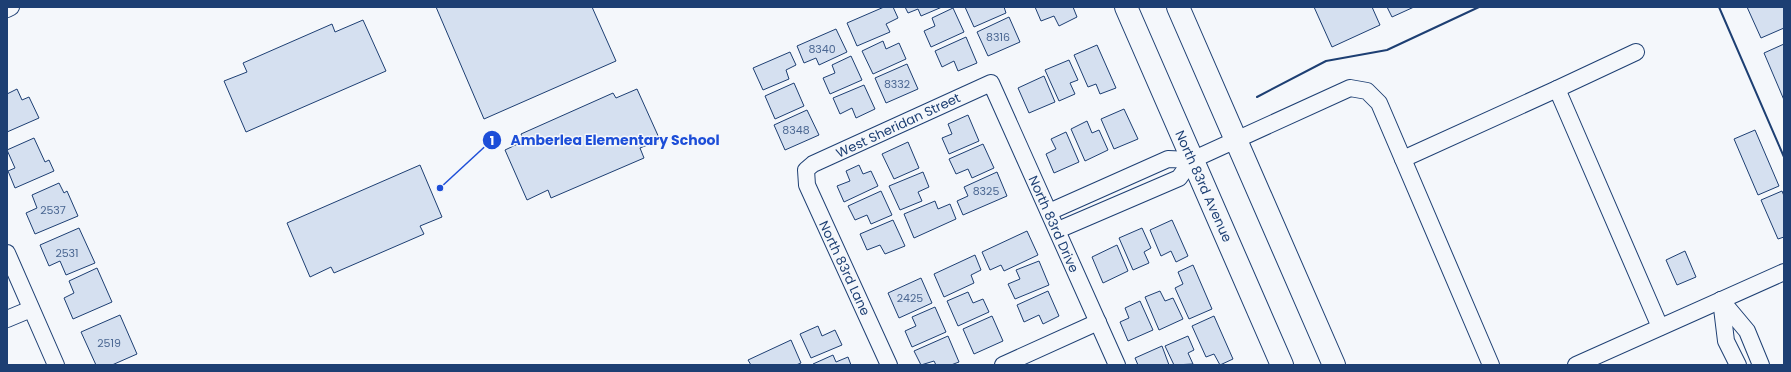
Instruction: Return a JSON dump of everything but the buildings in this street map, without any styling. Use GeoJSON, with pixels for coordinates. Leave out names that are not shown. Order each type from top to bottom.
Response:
{"type":"FeatureCollection","features":[{"type":"Feature","properties":{"kind":"main road","name":"North 83rd Avenue"},"geometry":{"type":"LineString","coordinates":[[1126,7],[1282,365]]}},
{"type":"Feature","properties":{"kind":"main road"},"geometry":{"type":"LineString","coordinates":[[1178,7],[1334,365]]}},
{"type":"Feature","properties":{"kind":"street"},"geometry":{"type":"LineString","coordinates":[[7,9],[11,7]]}},
{"type":"Feature","properties":{"kind":"street"},"geometry":{"type":"LineString","coordinates":[[1403,159],[1636,52]]}},
{"type":"Feature","properties":{"kind":"street","name":"West Sheridan Street"},"geometry":{"type":"LineString","coordinates":[[806,170],[813,164],[991,83]]}},
{"type":"Feature","properties":{"kind":"street","name":"North 83rd Drive"},"geometry":{"type":"LineString","coordinates":[[991,83],[1058,230],[1117,365]]}},
{"type":"Feature","properties":{"kind":"street"},"geometry":{"type":"LineString","coordinates":[[1049,212],[1168,159],[1192,160],[1350,88],[1367,91],[1379,103],[1491,365]]}},
{"type":"Feature","properties":{"kind":"street"},"geometry":{"type":"LineString","coordinates":[[1557,89],[1660,327]]}},
{"type":"Feature","properties":{"kind":"street"},"geometry":{"type":"LineString","coordinates":[[1058,230],[1179,178],[1192,160]]}},
{"type":"Feature","properties":{"kind":"street","name":"North 83rd Lane"},"geometry":{"type":"LineString","coordinates":[[806,170],[807,185],[889,365]]}},
{"type":"Feature","properties":{"kind":"street"},"geometry":{"type":"LineString","coordinates":[[1113,183],[1121,203]]}},
{"type":"Feature","properties":{"kind":"street"},"geometry":{"type":"LineString","coordinates":[[7,253],[56,365]]}},
{"type":"Feature","properties":{"kind":"street"},"geometry":{"type":"LineString","coordinates":[[1576,365],[1784,272]]}},
{"type":"Feature","properties":{"kind":"street"},"geometry":{"type":"LineString","coordinates":[[1721,300],[1747,331],[1758,364]]}},
{"type":"Feature","properties":{"kind":"street"},"geometry":{"type":"LineString","coordinates":[[1721,300],[1726,340],[1738,365]]}},
{"type":"Feature","properties":{"kind":"street"},"geometry":{"type":"LineString","coordinates":[[7,320],[31,309]]}},
{"type":"Feature","properties":{"kind":"street"},"geometry":{"type":"LineString","coordinates":[[1003,365],[1098,322]]}},
{"type":"Feature","properties":{"kind":"wall"},"geometry":{"type":"LineString","coordinates":[[1257,97],[1326,61],[1387,50],[1479,7]]}},
{"type":"Feature","properties":{"kind":"wall"},"geometry":{"type":"LineString","coordinates":[[1719,7],[1784,157]]}},
{"type":"Feature","properties":{"kind":"place","name":"Amberlea Elementary School"},"geometry":{"type":"Point","coordinates":[440,188]}}]}
